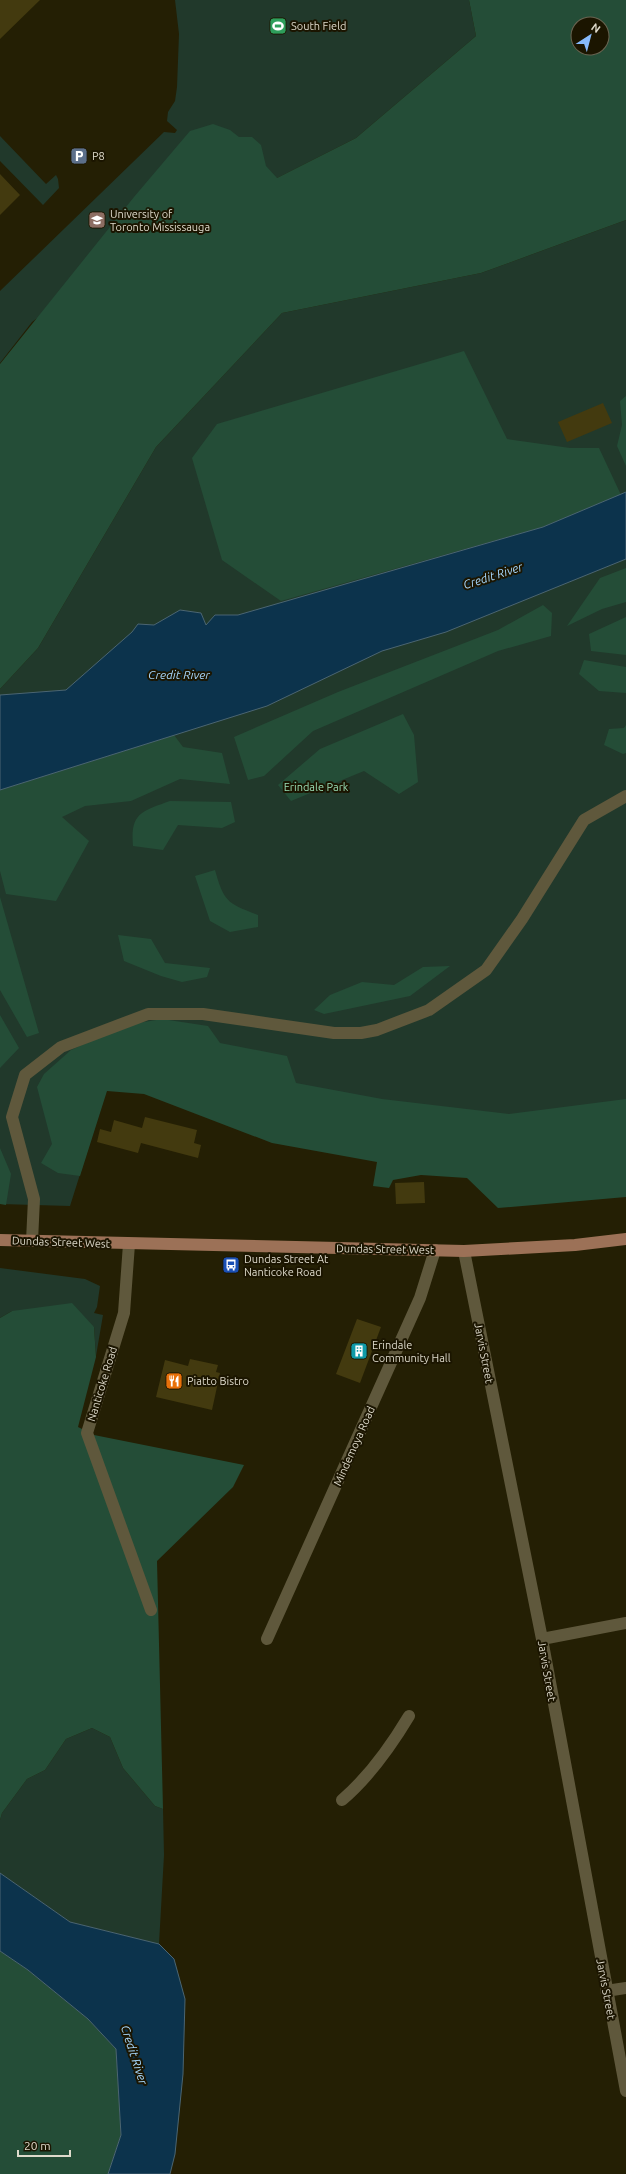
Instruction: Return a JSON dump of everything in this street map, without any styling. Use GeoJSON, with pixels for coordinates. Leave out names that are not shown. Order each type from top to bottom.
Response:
{"type":"FeatureCollection","features":[{"type":"Feature","properties":{"kind":"main road","name":"Dundas Street West"},"geometry":{"type":"LineString","coordinates":[[0,1240],[464,1251],[568,1245],[626,1239]]}},
{"type":"Feature","properties":{"kind":"street"},"geometry":{"type":"LineString","coordinates":[[32,1241],[34,1199],[12,1117],[25,1075],[61,1046],[148,1014],[202,1014],[340,1033],[377,1030],[429,1010],[486,970],[522,919],[584,820],[626,796]]}},
{"type":"Feature","properties":{"kind":"street","name":"Nanticoke Road"},"geometry":{"type":"LineString","coordinates":[[129,1244],[124,1313],[87,1433],[151,1610]]}},
{"type":"Feature","properties":{"kind":"street","name":"Mindemoya Road"},"geometry":{"type":"LineString","coordinates":[[267,1639],[420,1298],[435,1250]]}},
{"type":"Feature","properties":{"kind":"street","name":"Jarvis Street"},"geometry":{"type":"LineString","coordinates":[[464,1251],[542,1640],[606,1992],[626,2092]]}},
{"type":"Feature","properties":{"kind":"street"},"geometry":{"type":"LineString","coordinates":[[542,1640],[626,1623]]}},
{"type":"Feature","properties":{"kind":"street"},"geometry":{"type":"LineString","coordinates":[[342,1800],[356,1788],[373,1767],[409,1716]]}},
{"type":"Feature","properties":{"kind":"street"},"geometry":{"type":"LineString","coordinates":[[606,1992],[626,1988]]}},
{"type":"Feature","properties":{"kind":"green space"},"geometry":{"type":"Polygon","coordinates":[[[175,0],[469,0],[476,36],[356,138],[110,263],[32,322],[0,363],[0,291],[164,132],[175,133],[177,130],[167,121],[168,112],[175,101],[177,87],[179,34],[175,0]]]}},
{"type":"Feature","properties":{"kind":"green space"},"geometry":{"type":"Polygon","coordinates":[[[469,0],[626,0],[626,220],[481,273],[282,313],[156,447],[38,648],[0,689],[0,364],[134,197],[190,131],[213,124],[230,130],[239,137],[252,137],[261,145],[266,166],[277,178],[356,138],[476,36],[469,0]]]}},
{"type":"Feature","properties":{"kind":"green space"},"geometry":{"type":"Polygon","coordinates":[[[0,136],[46,184],[56,175],[59,188],[43,205],[0,161],[0,136]]]}},
{"type":"Feature","properties":{"kind":"green space","name":"Erindale Park"},"geometry":{"type":"Polygon","coordinates":[[[626,220],[626,1125],[548,1141],[114,1067],[70,1206],[0,1204],[0,689],[38,648],[156,447],[282,313],[481,273],[626,220]]]}},
{"type":"Feature","properties":{"kind":"green space"},"geometry":{"type":"Polygon","coordinates":[[[464,351],[507,439],[570,448],[599,448],[621,495],[543,527],[281,601],[222,560],[192,458],[217,424],[464,351]]]}},
{"type":"Feature","properties":{"kind":"green space"},"geometry":{"type":"Polygon","coordinates":[[[626,396],[626,466],[617,446],[622,425],[620,401],[626,396]]]}},
{"type":"Feature","properties":{"kind":"green space"},"geometry":{"type":"Polygon","coordinates":[[[626,568],[626,602],[602,609],[567,626],[600,578],[626,568]]]}},
{"type":"Feature","properties":{"kind":"green space"},"geometry":{"type":"Polygon","coordinates":[[[543,605],[552,613],[551,636],[498,651],[313,731],[264,776],[248,780],[234,737],[338,692],[498,630],[543,605]]]}},
{"type":"Feature","properties":{"kind":"green space"},"geometry":{"type":"Polygon","coordinates":[[[626,617],[626,655],[591,651],[589,634],[626,617]]]}},
{"type":"Feature","properties":{"kind":"green space"},"geometry":{"type":"Polygon","coordinates":[[[584,660],[626,667],[626,693],[599,691],[579,674],[584,660]]]}},
{"type":"Feature","properties":{"kind":"green space"},"geometry":{"type":"Polygon","coordinates":[[[403,714],[414,735],[418,782],[399,794],[364,771],[291,801],[278,785],[320,749],[403,714]]]}},
{"type":"Feature","properties":{"kind":"green space"},"geometry":{"type":"Polygon","coordinates":[[[626,725],[626,753],[623,754],[604,745],[609,729],[624,728],[626,725]]]}},
{"type":"Feature","properties":{"kind":"green space"},"geometry":{"type":"Polygon","coordinates":[[[174,735],[183,747],[222,753],[230,784],[180,779],[131,801],[85,806],[62,817],[89,841],[56,901],[6,894],[0,871],[0,790],[174,735]]]}},
{"type":"Feature","properties":{"kind":"green space"},"geometry":{"type":"Polygon","coordinates":[[[170,801],[231,802],[235,822],[222,828],[178,825],[163,850],[133,846],[134,826],[140,815],[145,811],[170,801]]]}},
{"type":"Feature","properties":{"kind":"green space"},"geometry":{"type":"Polygon","coordinates":[[[215,870],[224,895],[233,904],[258,915],[258,927],[230,932],[210,921],[195,876],[215,870]]]}},
{"type":"Feature","properties":{"kind":"green space"},"geometry":{"type":"Polygon","coordinates":[[[0,897],[39,1033],[27,1037],[0,990],[0,897]]]}},
{"type":"Feature","properties":{"kind":"green space"},"geometry":{"type":"Polygon","coordinates":[[[118,935],[151,939],[165,963],[210,968],[207,977],[182,982],[161,976],[124,961],[118,935]]]}},
{"type":"Feature","properties":{"kind":"green space"},"geometry":{"type":"Polygon","coordinates":[[[450,966],[410,996],[324,1014],[314,1010],[330,995],[362,982],[394,985],[423,967],[450,966]]]}},
{"type":"Feature","properties":{"kind":"green space"},"geometry":{"type":"Polygon","coordinates":[[[0,1015],[19,1048],[0,1068],[0,1015]]]}},
{"type":"Feature","properties":{"kind":"green space"},"geometry":{"type":"Polygon","coordinates":[[[162,1019],[208,1026],[220,1043],[287,1056],[296,1083],[382,1099],[509,1114],[626,1099],[626,1197],[498,1208],[467,1178],[421,1175],[393,1180],[389,1188],[373,1186],[377,1162],[272,1143],[144,1094],[107,1091],[80,1176],[58,1173],[41,1163],[52,1144],[37,1087],[44,1074],[71,1050],[126,1025],[162,1019]]]}},
{"type":"Feature","properties":{"kind":"green space"},"geometry":{"type":"Polygon","coordinates":[[[0,1148],[11,1174],[6,1205],[0,1204],[0,1148]]]}},
{"type":"Feature","properties":{"kind":"green space"},"geometry":{"type":"Polygon","coordinates":[[[0,1268],[85,1279],[100,1286],[97,1307],[94,1313],[103,1315],[96,1356],[94,1327],[12,1311],[0,1318],[0,1268]]]}},
{"type":"Feature","properties":{"kind":"green space"},"geometry":{"type":"Polygon","coordinates":[[[72,1303],[94,1327],[96,1357],[78,1427],[94,1435],[244,1465],[233,1487],[157,1561],[163,1809],[155,1806],[123,1768],[110,1737],[92,1728],[66,1739],[45,1770],[27,1779],[2,1813],[0,1820],[0,1318],[12,1311],[72,1303]]]}},
{"type":"Feature","properties":{"kind":"green space"},"geometry":{"type":"Polygon","coordinates":[[[92,1728],[110,1737],[123,1768],[155,1806],[163,1809],[164,1855],[159,1944],[70,1922],[0,1873],[0,1820],[2,1813],[27,1779],[45,1770],[66,1739],[92,1728]]]}},
{"type":"Feature","properties":{"kind":"green space"},"geometry":{"type":"Polygon","coordinates":[[[0,1951],[28,1970],[88,2019],[116,2049],[121,2135],[108,2174],[0,2174],[0,1951]]]}},
{"type":"Feature","properties":{"kind":"water","name":"Credit River"},"geometry":{"type":"Polygon","coordinates":[[[626,492],[626,559],[446,632],[382,651],[267,706],[0,790],[0,695],[66,690],[132,632],[138,624],[154,625],[180,610],[201,613],[206,625],[215,615],[238,615],[543,527],[626,492]]]}},
{"type":"Feature","properties":{"kind":"water","name":"Credit River"},"geometry":{"type":"Polygon","coordinates":[[[0,1873],[70,1922],[159,1944],[174,1959],[185,1999],[183,2074],[175,2154],[170,2174],[108,2174],[121,2135],[116,2049],[88,2019],[28,1970],[0,1951],[0,1873]]]}},
{"type":"Feature","properties":{"kind":"building"},"geometry":{"type":"Polygon","coordinates":[[[0,0],[40,0],[0,39],[0,0]]]}},
{"type":"Feature","properties":{"kind":"building"},"geometry":{"type":"Polygon","coordinates":[[[0,174],[20,195],[0,215],[0,174]]]}},
{"type":"Feature","properties":{"kind":"building"},"geometry":{"type":"Polygon","coordinates":[[[603,403],[612,423],[567,442],[558,422],[603,403]]]}},
{"type":"Feature","properties":{"kind":"building"},"geometry":{"type":"Polygon","coordinates":[[[145,1117],[197,1130],[194,1143],[201,1145],[198,1158],[141,1143],[138,1153],[97,1142],[100,1129],[111,1132],[114,1120],[142,1128],[145,1117]]]}},
{"type":"Feature","properties":{"kind":"building"},"geometry":{"type":"Polygon","coordinates":[[[424,1182],[425,1203],[396,1204],[395,1183],[424,1182]]]}},
{"type":"Feature","properties":{"kind":"building","name":"Erindale Community Hall"},"geometry":{"type":"Polygon","coordinates":[[[357,1319],[381,1327],[360,1383],[336,1374],[357,1319]]]}},
{"type":"Feature","properties":{"kind":"building"},"geometry":{"type":"Polygon","coordinates":[[[190,1359],[218,1365],[216,1372],[220,1373],[212,1410],[156,1397],[165,1360],[188,1366],[190,1359]]]}},
{"type":"Feature","properties":{"kind":"place","name":"South Field"},"geometry":{"type":"Point","coordinates":[278,26]}},
{"type":"Feature","properties":{"kind":"place","name":"P8"},"geometry":{"type":"Point","coordinates":[79,156]}},
{"type":"Feature","properties":{"kind":"place","name":"University of Toronto Mississauga"},"geometry":{"type":"Point","coordinates":[97,220]}},
{"type":"Feature","properties":{"kind":"place","name":"Dundas Street At Nanticoke Road"},"geometry":{"type":"Point","coordinates":[231,1265]}},
{"type":"Feature","properties":{"kind":"place","name":"Erindale Community Hall"},"geometry":{"type":"Point","coordinates":[359,1351]}},
{"type":"Feature","properties":{"kind":"place","name":"Piatto Bistro"},"geometry":{"type":"Point","coordinates":[174,1381]}}]}
